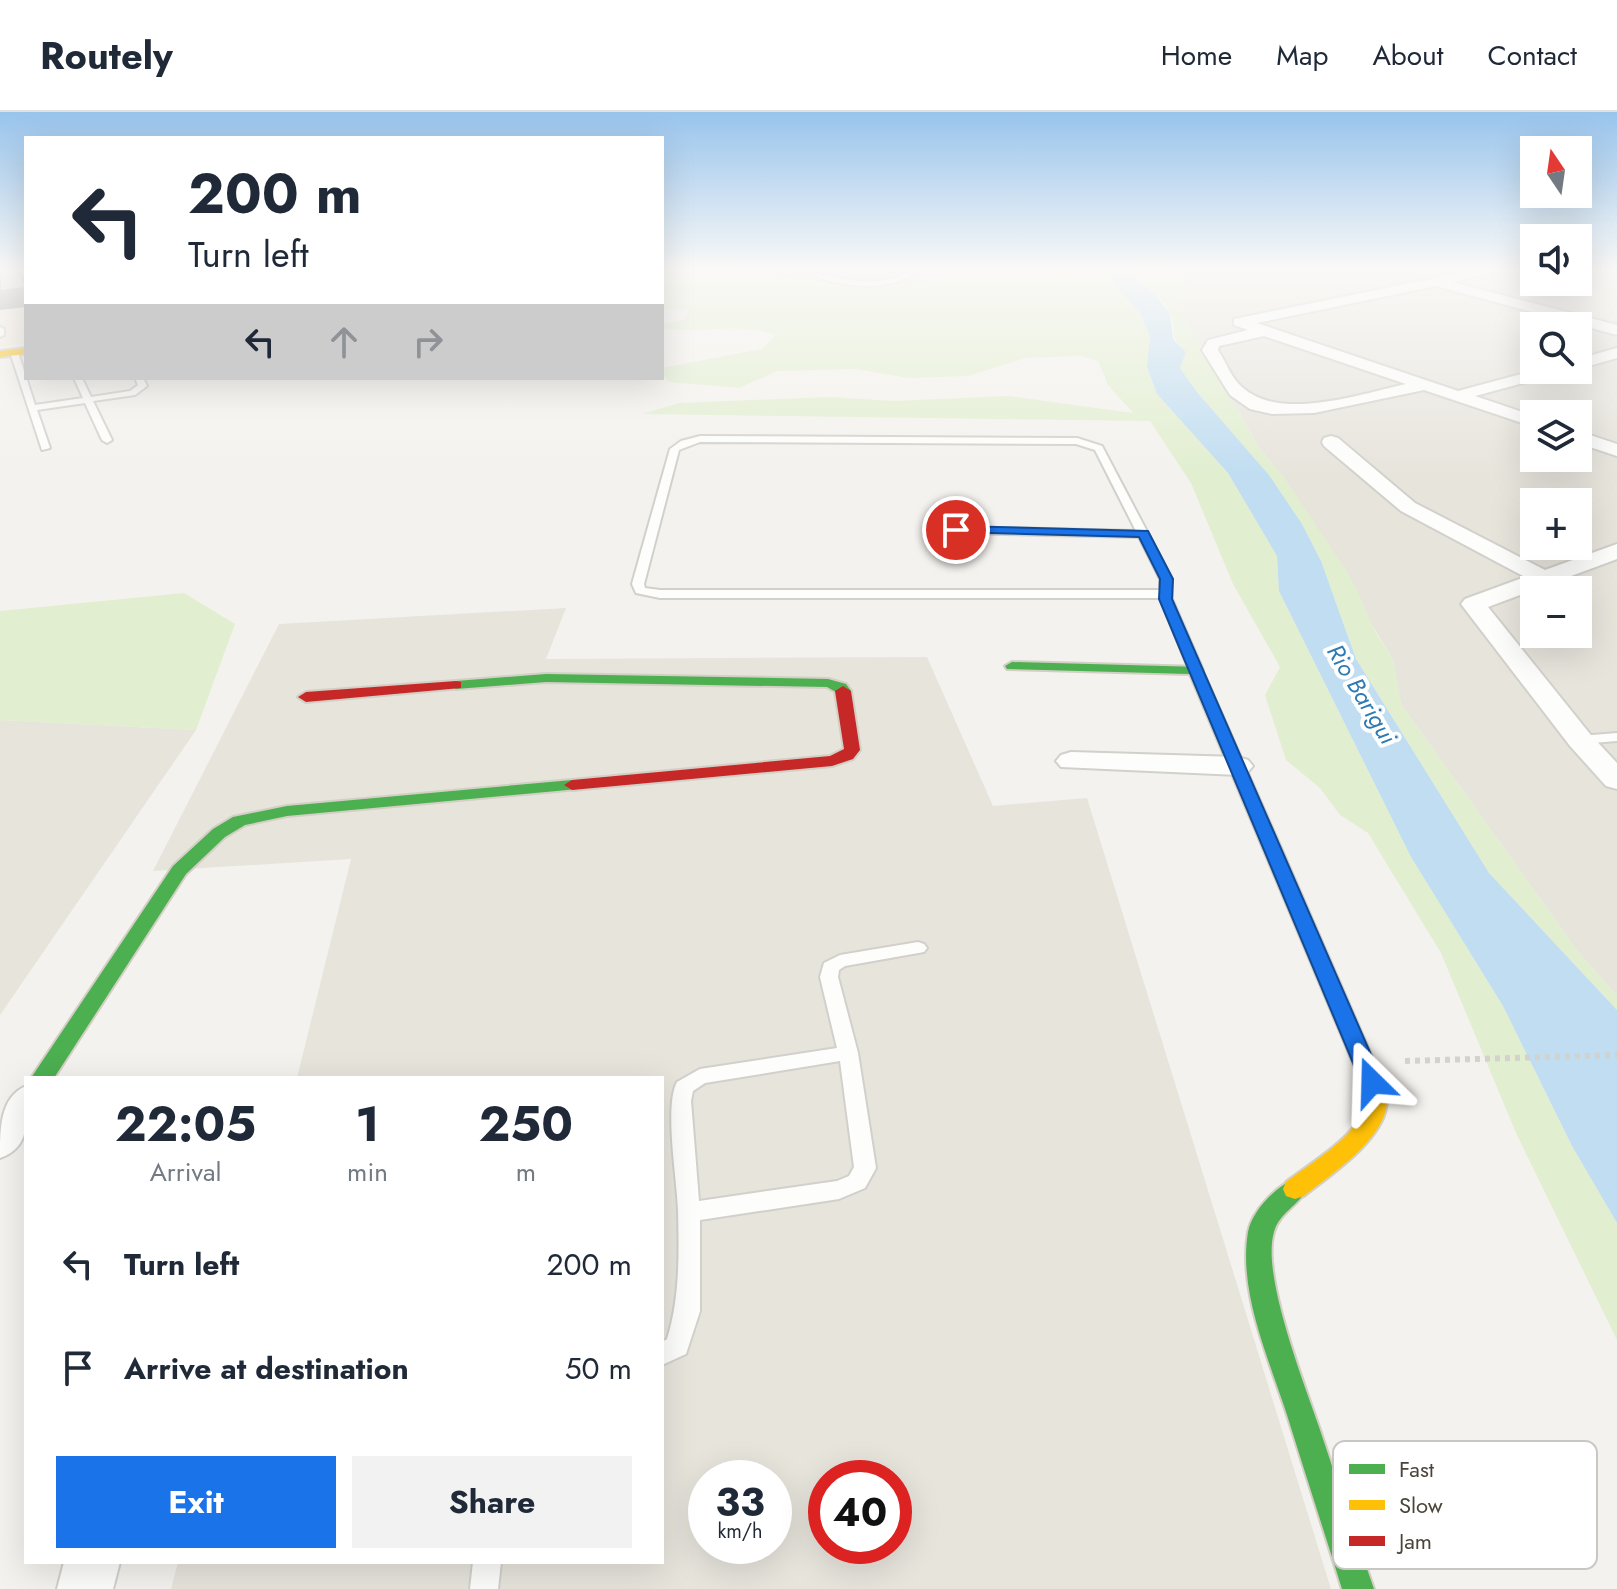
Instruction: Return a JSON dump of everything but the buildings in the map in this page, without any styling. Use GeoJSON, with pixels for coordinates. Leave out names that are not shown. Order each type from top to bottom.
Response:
{"type":"FeatureCollection","features":[{"type":"Feature","properties":{"kind":"street"},"geometry":{"type":"LineString","coordinates":[[1225,339],[1213,343],[1210,350],[1227,373],[1233,388],[1256,405],[1275,409],[1304,408],[1424,385]]}},
{"type":"Feature","properties":{"kind":"street"},"geometry":{"type":"LineString","coordinates":[[1287,339],[1520,417]]}},
{"type":"Feature","properties":{"kind":"street"},"geometry":{"type":"LineString","coordinates":[[1592,360],[1617,353]]}},
{"type":"Feature","properties":{"kind":"street"},"geometry":{"type":"LineString","coordinates":[[1457,396],[1520,379]]}},
{"type":"Feature","properties":{"kind":"street"},"geometry":{"type":"LineString","coordinates":[[1331,442],[1408,507],[1540,576]]}},
{"type":"Feature","properties":{"kind":"street"},"geometry":{"type":"LineString","coordinates":[[1592,442],[1617,450]]}},
{"type":"Feature","properties":{"kind":"street"},"geometry":{"type":"LineString","coordinates":[[1549,576],[1617,551]]}},
{"type":"Feature","properties":{"kind":"street"},"geometry":{"type":"LineString","coordinates":[[1520,587],[1473,604],[1580,740],[1617,780]]}},
{"type":"Feature","properties":{"kind":"street"},"geometry":{"type":"LineString","coordinates":[[1012,666],[1196,670],[1364,1062],[1376,1102],[1370,1123],[1357,1138],[1279,1202],[1261,1230],[1260,1275],[1273,1330],[1333,1513]]}},
{"type":"Feature","properties":{"kind":"street"},"geometry":{"type":"LineString","coordinates":[[43,1076],[179,870],[219,833],[239,821],[260,814],[832,761],[847,756],[852,750],[845,694],[841,687],[828,683],[546,678],[306,697]]}},
{"type":"Feature","properties":{"kind":"street"},"geometry":{"type":"LineString","coordinates":[[1071,761],[1238,766]]}},
{"type":"Feature","properties":{"kind":"street"},"geometry":{"type":"LineString","coordinates":[[85,1589],[91,1564]]}},
{"type":"Feature","properties":{"kind":"street"},"geometry":{"type":"LineString","coordinates":[[1351,1569],[1358,1589]]}},
{"type":"Feature","properties":{"kind":"lane"},"geometry":{"type":"LineString","coordinates":[[13,353],[45,448]]}},
{"type":"Feature","properties":{"kind":"lane"},"geometry":{"type":"LineString","coordinates":[[79,380],[107,440]]}},
{"type":"Feature","properties":{"kind":"lane"},"geometry":{"type":"LineString","coordinates":[[33,408],[140,390],[143,386],[140,380]]}},
{"type":"Feature","properties":{"kind":"lane"},"geometry":{"type":"LineString","coordinates":[[1166,594],[660,594],[640,591],[638,584],[675,449],[684,443],[700,439],[1077,441],[1099,448],[1144,534],[1166,579],[1166,594],[1196,670]]}},
{"type":"Feature","properties":{"kind":"lane"},"geometry":{"type":"LineString","coordinates":[[956,530],[1144,534]]}},
{"type":"Feature","properties":{"kind":"lane"},"geometry":{"type":"LineString","coordinates":[[1580,740],[1617,737]]}},
{"type":"Feature","properties":{"kind":"lane"},"geometry":{"type":"LineString","coordinates":[[689,1212],[839,1190],[857,1182],[865,1168],[848,1053],[829,977],[830,967],[840,961],[918,948]]}},
{"type":"Feature","properties":{"kind":"lane"},"geometry":{"type":"LineString","coordinates":[[664,1353],[677,1346],[688,1311],[689,1212],[681,1101],[684,1087],[700,1076],[848,1053]]}},
{"type":"Feature","properties":{"kind":"lane"},"geometry":{"type":"LineString","coordinates":[[484,1589],[487,1564]]}},
{"type":"Feature","properties":{"kind":"path"},"geometry":{"type":"LineString","coordinates":[[1364,1062],[1617,1055]]}},
{"type":"Feature","properties":{"kind":"shaded area"},"geometry":{"type":"Polygon","coordinates":[[[0,339],[24,339],[24,343],[0,347],[0,339]]]}},
{"type":"Feature","properties":{"kind":"shaded area"},"geometry":{"type":"Polygon","coordinates":[[[1196,339],[1520,339],[1520,384],[1592,384],[1592,339],[1617,339],[1617,996],[1579,953],[1401,704],[1393,660],[1285,479],[1260,449],[1196,339]]]}},
{"type":"Feature","properties":{"kind":"shaded area"},"geometry":{"type":"Polygon","coordinates":[[[566,608],[546,659],[927,657],[993,806],[1087,798],[1331,1589],[171,1589],[177,1564],[664,1564],[664,1076],[297,1076],[351,859],[153,871],[279,624],[566,608]]]}},
{"type":"Feature","properties":{"kind":"shaded area"},"geometry":{"type":"Polygon","coordinates":[[[0,720],[196,730],[0,1015],[0,720]]]}},
{"type":"Feature","properties":{"kind":"green space"},"geometry":{"type":"Polygon","coordinates":[[[771,339],[1150,339],[1147,367],[1157,394],[1228,473],[1277,556],[1279,591],[1411,857],[1503,1006],[1572,1146],[1617,1223],[1617,1340],[1516,1133],[1441,953],[1368,833],[1340,815],[1320,788],[1286,760],[1265,695],[1280,667],[1233,584],[1191,483],[1150,421],[642,414],[679,403],[828,397],[895,401],[1008,396],[1133,413],[1108,385],[1098,361],[1081,356],[1026,358],[968,376],[909,378],[856,369],[777,371],[739,388],[669,382],[664,377],[664,368],[762,349],[771,339]]]}},
{"type":"Feature","properties":{"kind":"green space"},"geometry":{"type":"Polygon","coordinates":[[[1176,339],[1196,339],[1260,449],[1285,479],[1351,578],[1376,633],[1393,660],[1401,704],[1579,953],[1617,996],[1617,1010],[1489,873],[1356,659],[1321,561],[1302,524],[1269,475],[1180,368],[1186,352],[1176,339]]]}},
{"type":"Feature","properties":{"kind":"green space"},"geometry":{"type":"Polygon","coordinates":[[[184,593],[235,624],[196,730],[0,720],[0,611],[184,593]]]}},
{"type":"Feature","properties":{"kind":"water","name":"Rio Barigui"},"geometry":{"type":"Polygon","coordinates":[[[1150,339],[1173,339],[1186,352],[1180,368],[1269,475],[1302,524],[1321,561],[1356,659],[1489,873],[1617,1010],[1617,1223],[1572,1146],[1503,1006],[1411,857],[1279,591],[1277,556],[1228,473],[1157,394],[1147,367],[1150,339]]]}},
{"type":"Feature","properties":{"kind":"traffic: fast"},"geometry":{"type":"LineString","coordinates":[[1012,666],[1196,670],[1272,848]]}},
{"type":"Feature","properties":{"kind":"traffic: fast"},"geometry":{"type":"LineString","coordinates":[[456,685],[546,678],[828,683],[841,687],[843,691]]}},
{"type":"Feature","properties":{"kind":"traffic: fast"},"geometry":{"type":"LineString","coordinates":[[43,1076],[179,870],[219,833],[239,821],[287,811],[572,785]]}},
{"type":"Feature","properties":{"kind":"traffic: fast"},"geometry":{"type":"LineString","coordinates":[[1295,1189],[1279,1202],[1261,1230],[1260,1275],[1273,1330],[1333,1513]]}},
{"type":"Feature","properties":{"kind":"traffic: fast"},"geometry":{"type":"LineString","coordinates":[[1351,1569],[1358,1589]]}},
{"type":"Feature","properties":{"kind":"traffic: slow"},"geometry":{"type":"LineString","coordinates":[[0,354],[24,351]]}},
{"type":"Feature","properties":{"kind":"traffic: slow"},"geometry":{"type":"LineString","coordinates":[[1272,848],[1372,1082],[1376,1099],[1374,1113],[1357,1138],[1295,1189]]}},
{"type":"Feature","properties":{"kind":"traffic: jam"},"geometry":{"type":"LineString","coordinates":[[306,697],[456,685]]}},
{"type":"Feature","properties":{"kind":"traffic: jam"},"geometry":{"type":"LineString","coordinates":[[572,785],[832,761],[847,756],[852,750],[843,691]]}},
{"type":"Feature","properties":{"kind":"route"},"geometry":{"type":"LineString","coordinates":[[956,530],[1144,534],[1166,579],[1166,599],[1372,1082]]}}]}
